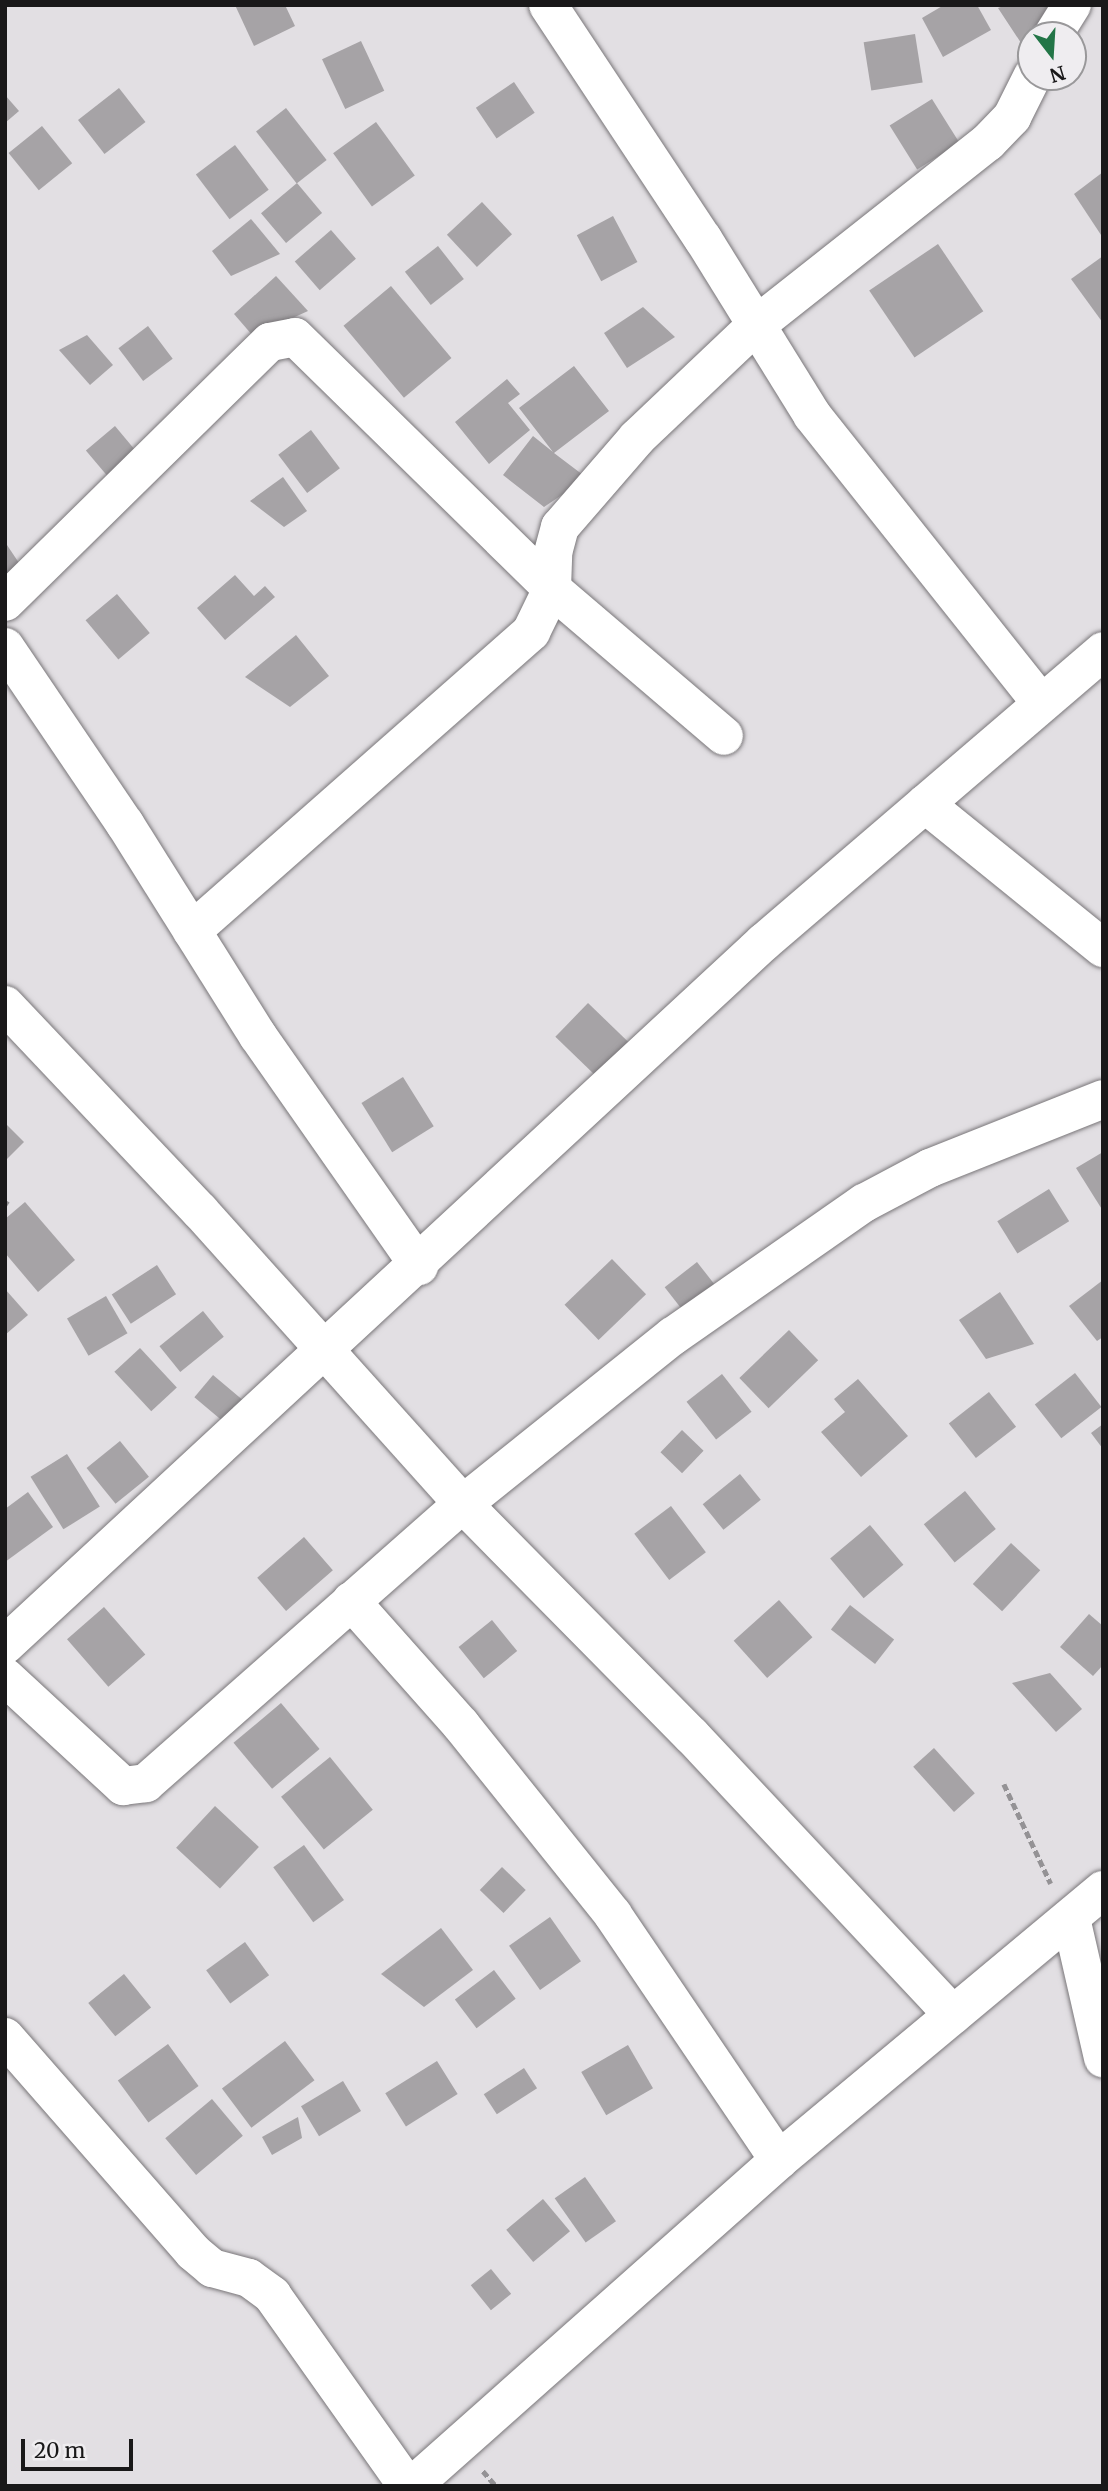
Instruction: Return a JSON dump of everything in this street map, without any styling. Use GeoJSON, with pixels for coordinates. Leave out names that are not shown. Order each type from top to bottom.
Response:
{"type":"FeatureCollection","features":[{"type":"Feature","properties":{"kind":"street"},"geometry":{"type":"LineString","coordinates":[[548,5],[703,239],[812,415],[1040,702]]}},
{"type":"Feature","properties":{"kind":"street"},"geometry":{"type":"LineString","coordinates":[[1062,21],[1072,5]]}},
{"type":"Feature","properties":{"kind":"street"},"geometry":{"type":"LineString","coordinates":[[192,931],[530,632],[552,589],[553,553],[560,527],[637,438],[755,326],[988,142],[1012,117],[1025,91]]}},
{"type":"Feature","properties":{"kind":"street"},"geometry":{"type":"LineString","coordinates":[[5,602],[270,342],[295,337],[552,589],[724,736]]}},
{"type":"Feature","properties":{"kind":"street"},"geometry":{"type":"LineString","coordinates":[[5,1645],[323,1349],[419,1266],[541,1146],[1040,702],[1103,651]]}},
{"type":"Feature","properties":{"kind":"street"},"geometry":{"type":"LineString","coordinates":[[9,660],[192,931],[258,1036],[419,1266]]}},
{"type":"Feature","properties":{"kind":"street"},"geometry":{"type":"LineString","coordinates":[[925,804],[1103,948]]}},
{"type":"Feature","properties":{"kind":"street"},"geometry":{"type":"LineString","coordinates":[[5,1005],[463,1504],[692,1736],[953,2015]]}},
{"type":"Feature","properties":{"kind":"street"},"geometry":{"type":"LineString","coordinates":[[5,1677],[123,1786],[146,1783],[463,1504],[673,1336],[864,1203],[930,1168],[1103,1099]]}},
{"type":"Feature","properties":{"kind":"street"},"geometry":{"type":"LineString","coordinates":[[351,1601],[461,1725],[613,1915],[779,2160]]}},
{"type":"Feature","properties":{"kind":"street"},"geometry":{"type":"LineString","coordinates":[[412,2486],[779,2160],[1103,1890]]}},
{"type":"Feature","properties":{"kind":"street"},"geometry":{"type":"LineString","coordinates":[[1071,1918],[1103,2058]]}},
{"type":"Feature","properties":{"kind":"street"},"geometry":{"type":"LineString","coordinates":[[5,2037],[193,2252],[212,2268],[249,2278],[272,2295],[407,2486]]}},
{"type":"Feature","properties":{"kind":"path"},"geometry":{"type":"LineString","coordinates":[[1004,1784],[1071,1918]]}},
{"type":"Feature","properties":{"kind":"building"},"geometry":{"type":"Polygon","coordinates":[[[235,5],[285,5],[295,26],[254,46],[235,5]]]}},
{"type":"Feature","properties":{"kind":"building"},"geometry":{"type":"Polygon","coordinates":[[[944,5],[977,5],[991,30],[943,57],[922,18],[944,5]]]}},
{"type":"Feature","properties":{"kind":"building"},"geometry":{"type":"Polygon","coordinates":[[[1006,5],[1047,5],[1058,21],[1017,21],[1017,37],[998,8],[1006,5]]]}},
{"type":"Feature","properties":{"kind":"building"},"geometry":{"type":"Polygon","coordinates":[[[915,34],[923,82],[871,91],[864,42],[915,34]]]}},
{"type":"Feature","properties":{"kind":"building"},"geometry":{"type":"Polygon","coordinates":[[[361,41],[384,91],[345,109],[322,59],[361,41]]]}},
{"type":"Feature","properties":{"kind":"building"},"geometry":{"type":"Polygon","coordinates":[[[514,82],[535,113],[497,138],[476,108],[514,82]]]}},
{"type":"Feature","properties":{"kind":"building"},"geometry":{"type":"Polygon","coordinates":[[[119,88],[145,122],[104,154],[78,120],[119,88]]]}},
{"type":"Feature","properties":{"kind":"building"},"geometry":{"type":"Polygon","coordinates":[[[5,95],[19,111],[5,123],[5,95]]]}},
{"type":"Feature","properties":{"kind":"building"},"geometry":{"type":"Polygon","coordinates":[[[932,99],[960,143],[917,170],[890,125],[932,99]]]}},
{"type":"Feature","properties":{"kind":"building"},"geometry":{"type":"Polygon","coordinates":[[[286,108],[327,160],[297,183],[256,131],[286,108]]]}},
{"type":"Feature","properties":{"kind":"building"},"geometry":{"type":"Polygon","coordinates":[[[376,122],[415,175],[372,207],[333,153],[376,122]]]}},
{"type":"Feature","properties":{"kind":"building"},"geometry":{"type":"Polygon","coordinates":[[[42,126],[72,163],[39,190],[9,153],[42,126]]]}},
{"type":"Feature","properties":{"kind":"building"},"geometry":{"type":"Polygon","coordinates":[[[235,145],[269,190],[230,219],[196,174],[235,145]]]}},
{"type":"Feature","properties":{"kind":"building"},"geometry":{"type":"Polygon","coordinates":[[[1103,172],[1103,238],[1074,194],[1103,172]]]}},
{"type":"Feature","properties":{"kind":"building"},"geometry":{"type":"Polygon","coordinates":[[[297,183],[322,213],[286,243],[261,213],[297,183]]]}},
{"type":"Feature","properties":{"kind":"building"},"geometry":{"type":"Polygon","coordinates":[[[482,202],[512,234],[477,267],[447,235],[482,202]]]}},
{"type":"Feature","properties":{"kind":"building"},"geometry":{"type":"Polygon","coordinates":[[[613,216],[637,262],[601,281],[577,235],[613,216]]]}},
{"type":"Feature","properties":{"kind":"building"},"geometry":{"type":"Polygon","coordinates":[[[251,219],[280,254],[231,276],[212,251],[251,219]]]}},
{"type":"Feature","properties":{"kind":"building"},"geometry":{"type":"Polygon","coordinates":[[[331,230],[356,259],[320,290],[295,261],[331,230]]]}},
{"type":"Feature","properties":{"kind":"building"},"geometry":{"type":"Polygon","coordinates":[[[938,244],[983,311],[914,358],[869,290],[938,244]]]}},
{"type":"Feature","properties":{"kind":"building"},"geometry":{"type":"Polygon","coordinates":[[[438,246],[464,279],[431,305],[405,272],[438,246]]]}},
{"type":"Feature","properties":{"kind":"building"},"geometry":{"type":"Polygon","coordinates":[[[1103,256],[1103,323],[1071,279],[1103,256]]]}},
{"type":"Feature","properties":{"kind":"building"},"geometry":{"type":"Polygon","coordinates":[[[276,276],[308,311],[253,336],[234,314],[276,276]]]}},
{"type":"Feature","properties":{"kind":"building"},"geometry":{"type":"Polygon","coordinates":[[[391,286],[451,358],[404,398],[344,326],[391,286]]]}},
{"type":"Feature","properties":{"kind":"building"},"geometry":{"type":"Polygon","coordinates":[[[643,307],[675,337],[627,368],[604,333],[643,307]]]}},
{"type":"Feature","properties":{"kind":"building"},"geometry":{"type":"Polygon","coordinates":[[[148,326],[173,359],[143,381],[118,348],[148,326]]]}},
{"type":"Feature","properties":{"kind":"building"},"geometry":{"type":"Polygon","coordinates":[[[87,335],[113,365],[90,385],[59,350],[87,335]]]}},
{"type":"Feature","properties":{"kind":"building"},"geometry":{"type":"Polygon","coordinates":[[[574,366],[609,411],[554,453],[587,478],[544,507],[503,475],[533,436],[553,452],[519,408],[574,366]]]}},
{"type":"Feature","properties":{"kind":"building"},"geometry":{"type":"Polygon","coordinates":[[[507,379],[520,394],[508,403],[530,430],[489,464],[455,422],[507,379]]]}},
{"type":"Feature","properties":{"kind":"building"},"geometry":{"type":"Polygon","coordinates":[[[115,426],[141,457],[112,481],[86,450],[115,426]]]}},
{"type":"Feature","properties":{"kind":"building"},"geometry":{"type":"Polygon","coordinates":[[[311,430],[340,468],[307,493],[278,455],[311,430]]]}},
{"type":"Feature","properties":{"kind":"building"},"geometry":{"type":"Polygon","coordinates":[[[283,477],[307,511],[284,527],[250,501],[283,477]]]}},
{"type":"Feature","properties":{"kind":"building"},"geometry":{"type":"Polygon","coordinates":[[[5,542],[21,566],[5,576],[5,542]]]}},
{"type":"Feature","properties":{"kind":"building"},"geometry":{"type":"Polygon","coordinates":[[[235,575],[254,596],[265,586],[275,597],[225,640],[197,608],[235,575]]]}},
{"type":"Feature","properties":{"kind":"building"},"geometry":{"type":"Polygon","coordinates":[[[117,594],[150,633],[118,659],[86,620],[117,594]]]}},
{"type":"Feature","properties":{"kind":"building"},"geometry":{"type":"Polygon","coordinates":[[[296,635],[329,676],[290,707],[245,677],[296,635]]]}},
{"type":"Feature","properties":{"kind":"building"},"geometry":{"type":"Polygon","coordinates":[[[588,1003],[630,1044],[598,1078],[555,1037],[588,1003]]]}},
{"type":"Feature","properties":{"kind":"building"},"geometry":{"type":"Polygon","coordinates":[[[403,1077],[434,1126],[392,1152],[361,1103],[403,1077]]]}},
{"type":"Feature","properties":{"kind":"building"},"geometry":{"type":"Polygon","coordinates":[[[5,1123],[24,1142],[5,1161],[5,1123]]]}},
{"type":"Feature","properties":{"kind":"building"},"geometry":{"type":"Polygon","coordinates":[[[1103,1152],[1103,1211],[1076,1168],[1103,1152]]]}},
{"type":"Feature","properties":{"kind":"building"},"geometry":{"type":"Polygon","coordinates":[[[1049,1189],[1069,1221],[1017,1254],[997,1221],[1049,1189]]]}},
{"type":"Feature","properties":{"kind":"building"},"geometry":{"type":"Polygon","coordinates":[[[25,1202],[75,1260],[38,1292],[5,1253],[5,1219],[25,1202]]]}},
{"type":"Feature","properties":{"kind":"building"},"geometry":{"type":"Polygon","coordinates":[[[612,1259],[646,1294],[599,1340],[565,1305],[612,1259]]]}},
{"type":"Feature","properties":{"kind":"building"},"geometry":{"type":"Polygon","coordinates":[[[697,1262],[717,1288],[685,1313],[665,1287],[697,1262]]]}},
{"type":"Feature","properties":{"kind":"building"},"geometry":{"type":"Polygon","coordinates":[[[157,1265],[176,1294],[131,1324],[112,1294],[157,1265]]]}},
{"type":"Feature","properties":{"kind":"building"},"geometry":{"type":"Polygon","coordinates":[[[1103,1280],[1103,1337],[1097,1341],[1069,1306],[1103,1280]]]}},
{"type":"Feature","properties":{"kind":"building"},"geometry":{"type":"Polygon","coordinates":[[[5,1289],[28,1315],[5,1335],[5,1289]]]}},
{"type":"Feature","properties":{"kind":"building"},"geometry":{"type":"Polygon","coordinates":[[[1000,1292],[1034,1344],[986,1359],[959,1320],[1000,1292]]]}},
{"type":"Feature","properties":{"kind":"building"},"geometry":{"type":"Polygon","coordinates":[[[106,1296],[128,1333],[89,1356],[67,1318],[106,1296]]]}},
{"type":"Feature","properties":{"kind":"building"},"geometry":{"type":"Polygon","coordinates":[[[203,1311],[224,1337],[180,1372],[159,1346],[203,1311]]]}},
{"type":"Feature","properties":{"kind":"building"},"geometry":{"type":"Polygon","coordinates":[[[789,1330],[818,1360],[769,1408],[739,1378],[789,1330]]]}},
{"type":"Feature","properties":{"kind":"building"},"geometry":{"type":"Polygon","coordinates":[[[140,1348],[177,1387],[151,1411],[114,1372],[140,1348]]]}},
{"type":"Feature","properties":{"kind":"building"},"geometry":{"type":"Polygon","coordinates":[[[1075,1373],[1101,1407],[1061,1438],[1035,1404],[1075,1373]]]}},
{"type":"Feature","properties":{"kind":"building"},"geometry":{"type":"Polygon","coordinates":[[[722,1374],[752,1412],[716,1440],[687,1402],[722,1374]]]}},
{"type":"Feature","properties":{"kind":"building"},"geometry":{"type":"Polygon","coordinates":[[[213,1375],[242,1399],[223,1422],[194,1397],[213,1375]]]}},
{"type":"Feature","properties":{"kind":"building"},"geometry":{"type":"Polygon","coordinates":[[[858,1379],[908,1436],[861,1477],[821,1432],[845,1412],[834,1399],[858,1379]]]}},
{"type":"Feature","properties":{"kind":"building"},"geometry":{"type":"Polygon","coordinates":[[[989,1392],[1016,1427],[976,1458],[949,1423],[989,1392]]]}},
{"type":"Feature","properties":{"kind":"building"},"geometry":{"type":"Polygon","coordinates":[[[1103,1424],[1103,1449],[1091,1433],[1103,1424]]]}},
{"type":"Feature","properties":{"kind":"building"},"geometry":{"type":"Polygon","coordinates":[[[682,1430],[704,1451],[682,1473],[660,1452],[682,1430]]]}},
{"type":"Feature","properties":{"kind":"building"},"geometry":{"type":"Polygon","coordinates":[[[120,1441],[149,1477],[116,1504],[87,1468],[120,1441]]]}},
{"type":"Feature","properties":{"kind":"building"},"geometry":{"type":"Polygon","coordinates":[[[67,1454],[100,1507],[63,1529],[31,1477],[67,1454]]]}},
{"type":"Feature","properties":{"kind":"building"},"geometry":{"type":"Polygon","coordinates":[[[740,1474],[761,1500],[723,1530],[703,1504],[740,1474]]]}},
{"type":"Feature","properties":{"kind":"building"},"geometry":{"type":"Polygon","coordinates":[[[965,1491],[996,1529],[955,1562],[924,1524],[965,1491]]]}},
{"type":"Feature","properties":{"kind":"building"},"geometry":{"type":"Polygon","coordinates":[[[28,1492],[53,1527],[5,1562],[5,1509],[28,1492]]]}},
{"type":"Feature","properties":{"kind":"building"},"geometry":{"type":"Polygon","coordinates":[[[671,1506],[706,1552],[669,1580],[634,1534],[671,1506]]]}},
{"type":"Feature","properties":{"kind":"building"},"geometry":{"type":"Polygon","coordinates":[[[870,1525],[903,1565],[864,1598],[830,1558],[870,1525]]]}},
{"type":"Feature","properties":{"kind":"building"},"geometry":{"type":"Polygon","coordinates":[[[304,1537],[333,1570],[286,1611],[257,1578],[304,1537]]]}},
{"type":"Feature","properties":{"kind":"building"},"geometry":{"type":"Polygon","coordinates":[[[1011,1543],[1040,1570],[1002,1611],[973,1584],[1011,1543]]]}},
{"type":"Feature","properties":{"kind":"building"},"geometry":{"type":"Polygon","coordinates":[[[779,1600],[812,1637],[767,1678],[734,1641],[779,1600]]]}},
{"type":"Feature","properties":{"kind":"building"},"geometry":{"type":"Polygon","coordinates":[[[850,1605],[894,1639],[875,1664],[831,1629],[850,1605]]]}},
{"type":"Feature","properties":{"kind":"building"},"geometry":{"type":"Polygon","coordinates":[[[104,1607],[145,1655],[108,1687],[67,1639],[104,1607]]]}},
{"type":"Feature","properties":{"kind":"building"},"geometry":{"type":"Polygon","coordinates":[[[1089,1614],[1103,1626],[1103,1665],[1093,1676],[1060,1647],[1089,1614]]]}},
{"type":"Feature","properties":{"kind":"building"},"geometry":{"type":"Polygon","coordinates":[[[492,1620],[517,1651],[484,1678],[459,1647],[492,1620]]]}},
{"type":"Feature","properties":{"kind":"building"},"geometry":{"type":"Polygon","coordinates":[[[1050,1673],[1082,1709],[1056,1732],[1012,1683],[1050,1673]]]}},
{"type":"Feature","properties":{"kind":"building"},"geometry":{"type":"Polygon","coordinates":[[[281,1703],[320,1749],[272,1789],[234,1743],[281,1703]]]}},
{"type":"Feature","properties":{"kind":"building"},"geometry":{"type":"Polygon","coordinates":[[[934,1748],[975,1793],[954,1812],[913,1767],[934,1748]]]}},
{"type":"Feature","properties":{"kind":"building"},"geometry":{"type":"Polygon","coordinates":[[[330,1757],[373,1810],[324,1849],[281,1797],[330,1757]]]}},
{"type":"Feature","properties":{"kind":"building"},"geometry":{"type":"Polygon","coordinates":[[[215,1806],[259,1847],[220,1889],[176,1848],[215,1806]]]}},
{"type":"Feature","properties":{"kind":"building"},"geometry":{"type":"Polygon","coordinates":[[[304,1845],[344,1900],[313,1922],[273,1867],[304,1845]]]}},
{"type":"Feature","properties":{"kind":"building"},"geometry":{"type":"Polygon","coordinates":[[[502,1867],[526,1890],[504,1913],[480,1890],[502,1867]]]}},
{"type":"Feature","properties":{"kind":"building"},"geometry":{"type":"Polygon","coordinates":[[[550,1917],[581,1961],[540,1990],[509,1946],[550,1917]]]}},
{"type":"Feature","properties":{"kind":"building"},"geometry":{"type":"Polygon","coordinates":[[[441,1928],[473,1970],[424,2007],[381,1974],[441,1928]]]}},
{"type":"Feature","properties":{"kind":"building"},"geometry":{"type":"Polygon","coordinates":[[[245,1942],[269,1975],[230,2003],[206,1970],[245,1942]]]}},
{"type":"Feature","properties":{"kind":"building"},"geometry":{"type":"Polygon","coordinates":[[[494,1970],[516,1999],[477,2028],[455,1999],[494,1970]]]}},
{"type":"Feature","properties":{"kind":"building"},"geometry":{"type":"Polygon","coordinates":[[[124,1974],[151,2007],[115,2036],[88,2003],[124,1974]]]}},
{"type":"Feature","properties":{"kind":"building"},"geometry":{"type":"Polygon","coordinates":[[[285,2041],[314,2080],[251,2128],[222,2089],[285,2041]]]}},
{"type":"Feature","properties":{"kind":"building"},"geometry":{"type":"Polygon","coordinates":[[[168,2044],[199,2086],[148,2123],[118,2080],[168,2044]]]}},
{"type":"Feature","properties":{"kind":"building"},"geometry":{"type":"Polygon","coordinates":[[[628,2045],[653,2088],[606,2115],[581,2072],[628,2045]]]}},
{"type":"Feature","properties":{"kind":"building"},"geometry":{"type":"Polygon","coordinates":[[[437,2061],[458,2094],[406,2126],[385,2093],[437,2061]]]}},
{"type":"Feature","properties":{"kind":"building"},"geometry":{"type":"Polygon","coordinates":[[[524,2068],[537,2088],[497,2114],[484,2094],[524,2068]]]}},
{"type":"Feature","properties":{"kind":"building"},"geometry":{"type":"Polygon","coordinates":[[[343,2081],[361,2111],[319,2136],[301,2106],[343,2081]]]}},
{"type":"Feature","properties":{"kind":"building"},"geometry":{"type":"Polygon","coordinates":[[[212,2099],[243,2136],[196,2175],[165,2138],[212,2099]]]}},
{"type":"Feature","properties":{"kind":"building"},"geometry":{"type":"Polygon","coordinates":[[[298,2117],[302,2138],[272,2155],[262,2137],[298,2117]]]}},
{"type":"Feature","properties":{"kind":"building"},"geometry":{"type":"Polygon","coordinates":[[[585,2177],[616,2221],[586,2242],[555,2198],[585,2177]]]}},
{"type":"Feature","properties":{"kind":"building"},"geometry":{"type":"Polygon","coordinates":[[[543,2199],[570,2231],[533,2262],[506,2230],[543,2199]]]}},
{"type":"Feature","properties":{"kind":"building"},"geometry":{"type":"Polygon","coordinates":[[[491,2269],[511,2294],[491,2310],[471,2285],[491,2269]]]}}]}
